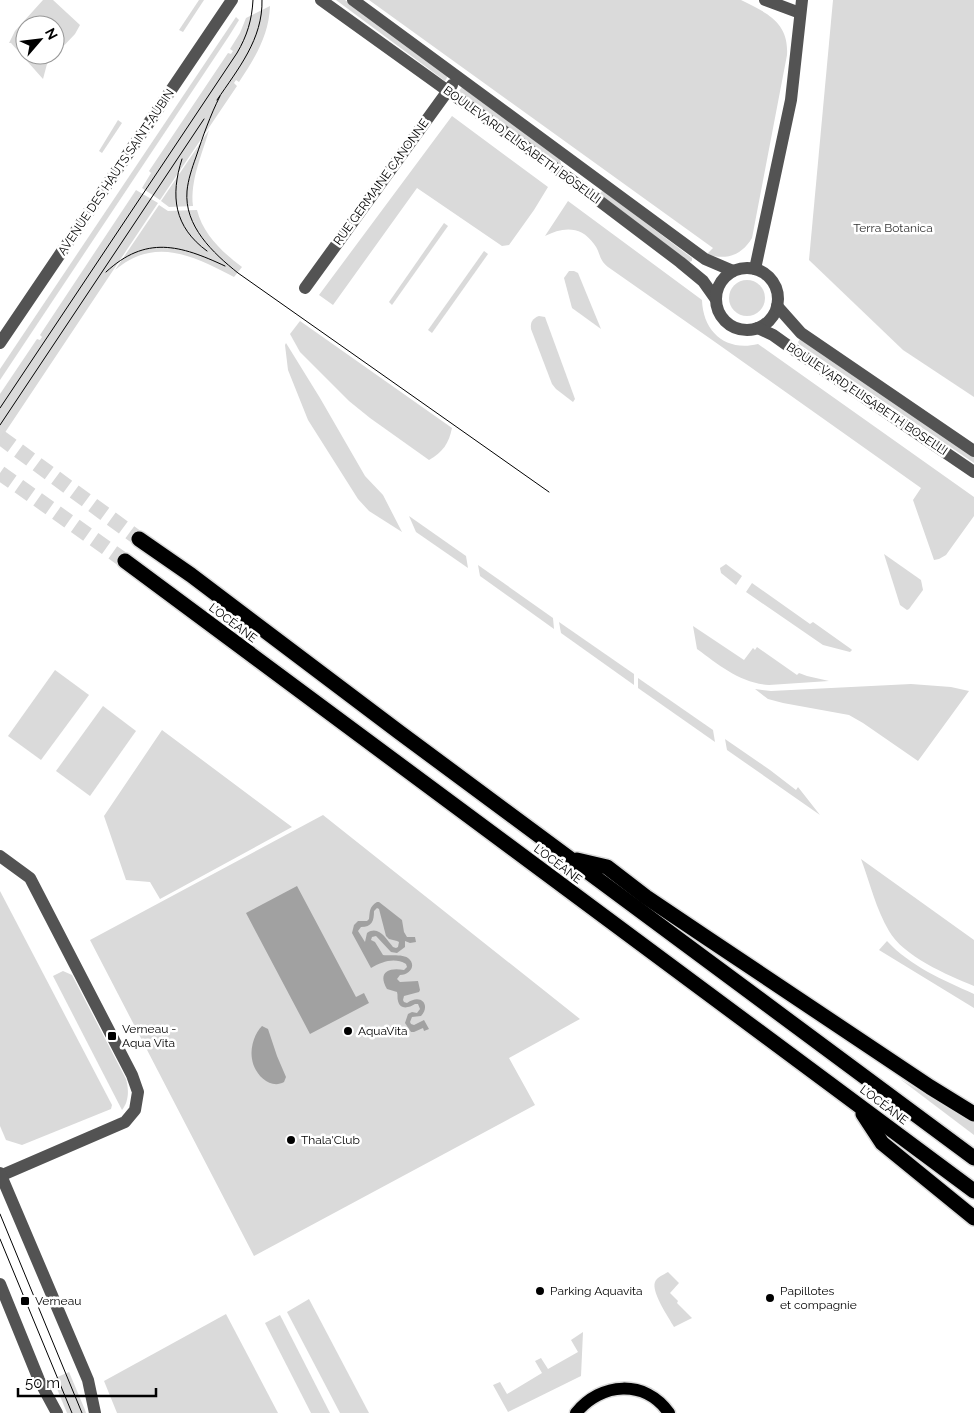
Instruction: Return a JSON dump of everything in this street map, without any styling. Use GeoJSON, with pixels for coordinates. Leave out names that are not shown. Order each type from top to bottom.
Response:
{"type":"FeatureCollection","features":[{"type":"Feature","properties":{"kind":"highway","name":"L’OCÉANE"},"geometry":{"type":"LineString","coordinates":[[139,539],[191,575],[974,1158]]}},
{"type":"Feature","properties":{"kind":"highway","name":"L’OCÉANE"},"geometry":{"type":"LineString","coordinates":[[125,561],[974,1191]]}},
{"type":"Feature","properties":{"kind":"highway"},"geometry":{"type":"LineString","coordinates":[[571,859],[607,867],[646,897],[930,1087],[974,1114]]}},
{"type":"Feature","properties":{"kind":"highway"},"geometry":{"type":"LineString","coordinates":[[857,1104],[882,1143],[974,1218]]}},
{"type":"Feature","properties":{"kind":"main road"},"geometry":{"type":"LineString","coordinates":[[576,1413],[586,1402],[598,1394],[614,1389],[623,1389],[649,1395],[669,1413]]}},
{"type":"Feature","properties":{"kind":"street","name":"AVENUE DES HAUTS SAINT-AUBIN"},"geometry":{"type":"LineString","coordinates":[[0,343],[232,0]]}},
{"type":"Feature","properties":{"kind":"street","name":"BOULEVARD ELISABETH BOSELLI"},"geometry":{"type":"LineString","coordinates":[[321,0],[568,178],[680,262],[703,281],[715,298]]}},
{"type":"Feature","properties":{"kind":"street","name":"BOULEVARD ELISABETH BOSELLI"},"geometry":{"type":"LineString","coordinates":[[353,0],[705,259],[733,270]]}},
{"type":"Feature","properties":{"kind":"street"},"geometry":{"type":"LineString","coordinates":[[765,0],[800,13]]}},
{"type":"Feature","properties":{"kind":"street"},"geometry":{"type":"LineString","coordinates":[[755,269],[791,100],[802,0]]}},
{"type":"Feature","properties":{"kind":"street","name":"RUE GERMAINE CANONNE"},"geometry":{"type":"LineString","coordinates":[[305,288],[458,77]]}},
{"type":"Feature","properties":{"kind":"street"},"geometry":{"type":"LineString","coordinates":[[755,269],[766,274],[774,283],[778,294],[777,306],[769,321],[758,328],[742,330],[728,325],[720,316],[715,298],[716,290],[720,282],[733,270],[755,269]]}},
{"type":"Feature","properties":{"kind":"street"},"geometry":{"type":"LineString","coordinates":[[777,306],[801,332],[974,451]]}},
{"type":"Feature","properties":{"kind":"street","name":"BOULEVARD ELISABETH BOSELLI"},"geometry":{"type":"LineString","coordinates":[[758,328],[773,335],[974,472]]}},
{"type":"Feature","properties":{"kind":"street"},"geometry":{"type":"LineString","coordinates":[[0,856],[30,878],[132,1075],[138,1092],[135,1110],[125,1122],[0,1175],[88,1380],[95,1413]]}},
{"type":"Feature","properties":{"kind":"street"},"geometry":{"type":"LineString","coordinates":[[0,1284],[39,1380],[57,1413]]}},
{"type":"Feature","properties":{"kind":"green space"},"geometry":{"type":"Polygon","coordinates":[[[43,0],[53,0],[80,25],[65,45],[65,15],[29,15],[43,0]]]}},
{"type":"Feature","properties":{"kind":"green space"},"geometry":{"type":"Polygon","coordinates":[[[199,0],[204,0],[183,32],[179,30],[199,0]]]}},
{"type":"Feature","properties":{"kind":"green space"},"geometry":{"type":"Polygon","coordinates":[[[336,0],[345,0],[448,76],[445,81],[336,0]]]}},
{"type":"Feature","properties":{"kind":"green space"},"geometry":{"type":"Polygon","coordinates":[[[369,0],[741,0],[768,14],[775,20],[784,34],[787,44],[787,55],[752,238],[743,249],[733,255],[721,257],[707,254],[713,248],[369,0]]]}},
{"type":"Feature","properties":{"kind":"green space","name":"Terra Botanica"},"geometry":{"type":"Polygon","coordinates":[[[833,0],[974,0],[974,397],[903,350],[809,260],[833,0]]]}},
{"type":"Feature","properties":{"kind":"green space"},"geometry":{"type":"Polygon","coordinates":[[[270,6],[267,27],[256,55],[239,82],[236,80],[234,83],[237,86],[160,200],[142,188],[151,173],[149,171],[228,53],[231,54],[233,51],[230,49],[240,33],[246,18],[270,6]]]}},
{"type":"Feature","properties":{"kind":"green space"},"geometry":{"type":"Polygon","coordinates":[[[236,17],[239,20],[229,36],[0,380],[0,369],[236,17]]]}},
{"type":"Feature","properties":{"kind":"green space"},"geometry":{"type":"Polygon","coordinates":[[[15,31],[15,48],[9,43],[15,31]]]}},
{"type":"Feature","properties":{"kind":"green space"},"geometry":{"type":"Polygon","coordinates":[[[31,65],[47,65],[43,79],[31,65]]]}},
{"type":"Feature","properties":{"kind":"green space"},"geometry":{"type":"Polygon","coordinates":[[[462,87],[560,159],[561,164],[557,165],[459,91],[462,87]]]}},
{"type":"Feature","properties":{"kind":"green space"},"geometry":{"type":"Polygon","coordinates":[[[452,116],[548,187],[534,210],[509,245],[502,246],[417,188],[333,305],[319,295],[452,116]]]}},
{"type":"Feature","properties":{"kind":"green space"},"geometry":{"type":"Polygon","coordinates":[[[118,120],[122,123],[102,153],[99,151],[118,120]]]}},
{"type":"Feature","properties":{"kind":"green space"},"geometry":{"type":"Polygon","coordinates":[[[209,130],[195,177],[193,206],[169,207],[161,201],[209,130]]]}},
{"type":"Feature","properties":{"kind":"green space"},"geometry":{"type":"Polygon","coordinates":[[[136,190],[158,203],[0,440],[0,394],[37,339],[40,340],[42,337],[40,335],[136,190]]]}},
{"type":"Feature","properties":{"kind":"green space"},"geometry":{"type":"Polygon","coordinates":[[[602,191],[692,258],[692,261],[689,262],[600,194],[602,191]]]}},
{"type":"Feature","properties":{"kind":"green space"},"geometry":{"type":"Polygon","coordinates":[[[568,201],[702,300],[707,322],[718,337],[736,345],[758,344],[974,497],[974,516],[946,555],[934,560],[913,500],[921,488],[608,267],[594,244],[583,233],[565,230],[545,236],[568,201]]]}},
{"type":"Feature","properties":{"kind":"green space"},"geometry":{"type":"Polygon","coordinates":[[[159,205],[168,211],[197,210],[204,227],[214,242],[242,267],[234,277],[193,258],[171,252],[140,255],[115,270],[159,205]]]}},
{"type":"Feature","properties":{"kind":"green space"},"geometry":{"type":"Polygon","coordinates":[[[444,223],[448,226],[392,305],[389,302],[444,223]]]}},
{"type":"Feature","properties":{"kind":"green space"},"geometry":{"type":"Polygon","coordinates":[[[484,251],[488,254],[432,333],[428,330],[484,251]]]}},
{"type":"Feature","properties":{"kind":"green space"},"geometry":{"type":"Polygon","coordinates":[[[569,271],[578,273],[601,329],[572,308],[564,278],[569,271]]]}},
{"type":"Feature","properties":{"kind":"green space"},"geometry":{"type":"Polygon","coordinates":[[[747,280],[754,281],[760,285],[764,291],[764,305],[760,311],[754,315],[747,316],[740,315],[734,311],[730,305],[729,298],[730,291],[734,285],[740,281],[747,280]]]}},
{"type":"Feature","properties":{"kind":"green space"},"geometry":{"type":"Polygon","coordinates":[[[539,316],[545,317],[575,399],[573,402],[552,384],[531,329],[532,321],[539,316]]]}},
{"type":"Feature","properties":{"kind":"green space"},"geometry":{"type":"Polygon","coordinates":[[[300,321],[452,428],[447,443],[442,450],[429,460],[349,401],[300,352],[290,334],[300,321]]]}},
{"type":"Feature","properties":{"kind":"green space"},"geometry":{"type":"Polygon","coordinates":[[[800,339],[974,457],[974,463],[799,344],[800,339]]]}},
{"type":"Feature","properties":{"kind":"green space"},"geometry":{"type":"Polygon","coordinates":[[[286,343],[365,476],[383,495],[402,532],[369,511],[358,499],[308,420],[288,370],[286,343]]]}},
{"type":"Feature","properties":{"kind":"green space"},"geometry":{"type":"Polygon","coordinates":[[[409,516],[466,556],[468,568],[416,532],[409,516]]]}},
{"type":"Feature","properties":{"kind":"green space"},"geometry":{"type":"Polygon","coordinates":[[[884,554],[921,580],[923,590],[907,610],[900,605],[884,554]]]}},
{"type":"Feature","properties":{"kind":"green space"},"geometry":{"type":"Polygon","coordinates":[[[726,564],[742,576],[736,585],[721,573],[720,568],[726,564]]]}},
{"type":"Feature","properties":{"kind":"green space"},"geometry":{"type":"Polygon","coordinates":[[[478,565],[553,618],[554,629],[480,576],[478,565]]]}},
{"type":"Feature","properties":{"kind":"green space"},"geometry":{"type":"Polygon","coordinates":[[[752,583],[810,624],[813,622],[852,650],[850,652],[823,645],[746,592],[752,583]]]}},
{"type":"Feature","properties":{"kind":"green space"},"geometry":{"type":"Polygon","coordinates":[[[559,622],[634,674],[634,685],[561,633],[559,622]]]}},
{"type":"Feature","properties":{"kind":"green space"},"geometry":{"type":"Polygon","coordinates":[[[693,626],[744,660],[753,648],[755,650],[757,647],[797,675],[799,673],[829,681],[769,685],[758,684],[739,677],[697,649],[693,626]]]}},
{"type":"Feature","properties":{"kind":"green space"},"geometry":{"type":"Polygon","coordinates":[[[55,670],[89,695],[41,760],[8,736],[55,670]]]}},
{"type":"Feature","properties":{"kind":"green space"},"geometry":{"type":"Polygon","coordinates":[[[638,678],[713,730],[715,742],[638,688],[638,678]]]}},
{"type":"Feature","properties":{"kind":"green space"},"geometry":{"type":"Polygon","coordinates":[[[911,684],[951,687],[969,691],[918,761],[849,715],[768,699],[755,689],[771,691],[911,684]]]}},
{"type":"Feature","properties":{"kind":"green space"},"geometry":{"type":"Polygon","coordinates":[[[103,706],[136,731],[90,796],[56,771],[103,706]]]}},
{"type":"Feature","properties":{"kind":"green space"},"geometry":{"type":"Polygon","coordinates":[[[162,730],[292,827],[160,899],[150,882],[126,880],[104,816],[162,730]]]}},
{"type":"Feature","properties":{"kind":"green space"},"geometry":{"type":"Polygon","coordinates":[[[725,739],[796,790],[798,787],[820,815],[727,750],[725,739]]]}},
{"type":"Feature","properties":{"kind":"green space","name":"AquaVita"},"geometry":{"type":"Polygon","coordinates":[[[323,815],[580,1019],[509,1058],[535,1105],[254,1256],[90,940],[323,815]]]}},
{"type":"Feature","properties":{"kind":"green space"},"geometry":{"type":"Polygon","coordinates":[[[861,859],[974,940],[974,986],[927,964],[904,949],[889,931],[880,914],[861,859]]]}},
{"type":"Feature","properties":{"kind":"green space"},"geometry":{"type":"Polygon","coordinates":[[[0,891],[112,1105],[111,1109],[22,1145],[6,1140],[0,1126],[0,891]]]}},
{"type":"Feature","properties":{"kind":"green space"},"geometry":{"type":"Polygon","coordinates":[[[887,941],[916,965],[974,994],[974,1008],[879,950],[887,941]]]}},
{"type":"Feature","properties":{"kind":"green space"},"geometry":{"type":"Polygon","coordinates":[[[63,971],[72,975],[126,1079],[128,1095],[122,1110],[53,976],[63,971]]]}},
{"type":"Feature","properties":{"kind":"green space"},"geometry":{"type":"Polygon","coordinates":[[[900,1079],[974,1122],[974,1135],[900,1079]]]}},
{"type":"Feature","properties":{"kind":"green space"},"geometry":{"type":"Polygon","coordinates":[[[668,1272],[679,1283],[670,1293],[692,1318],[674,1327],[658,1298],[654,1286],[660,1276],[668,1272]]]}},
{"type":"Feature","properties":{"kind":"green space"},"geometry":{"type":"Polygon","coordinates":[[[309,1299],[369,1413],[340,1413],[287,1312],[309,1299]]]}},
{"type":"Feature","properties":{"kind":"green space"},"geometry":{"type":"Polygon","coordinates":[[[226,1314],[278,1413],[117,1413],[104,1381],[226,1314]]]}},
{"type":"Feature","properties":{"kind":"green space"},"geometry":{"type":"Polygon","coordinates":[[[280,1315],[330,1413],[311,1413],[265,1323],[280,1315]]]}},
{"type":"Feature","properties":{"kind":"green space"},"geometry":{"type":"Polygon","coordinates":[[[583,1332],[581,1376],[508,1412],[493,1385],[500,1382],[507,1394],[542,1373],[535,1361],[541,1358],[548,1369],[578,1352],[571,1340],[583,1332]]]}},
{"type":"Feature","properties":{"kind":"green space"},"geometry":{"type":"Polygon","coordinates":[[[69,1372],[86,1413],[67,1413],[53,1379],[69,1372]]]}},
{"type":"Feature","properties":{"kind":"shaded area"},"geometry":{"type":"Polygon","coordinates":[[[297,886],[356,997],[364,993],[369,1003],[310,1034],[246,913],[297,886]]]}},
{"type":"Feature","properties":{"kind":"shaded area"},"geometry":{"type":"Polygon","coordinates":[[[377,902],[402,920],[407,937],[415,937],[416,942],[410,943],[405,941],[405,947],[397,953],[391,952],[376,936],[372,937],[371,940],[375,942],[383,955],[403,956],[411,961],[411,969],[404,975],[400,975],[397,979],[400,982],[418,981],[419,992],[404,996],[403,1000],[407,1003],[417,999],[425,1004],[424,1012],[421,1016],[412,1017],[410,1022],[414,1025],[424,1020],[429,1029],[424,1031],[423,1028],[411,1032],[405,1023],[408,1014],[412,1012],[417,1013],[420,1009],[418,1004],[408,1007],[401,1006],[398,1001],[397,992],[387,989],[384,983],[383,978],[386,972],[394,969],[404,970],[407,967],[406,964],[397,961],[384,962],[371,968],[352,933],[354,925],[358,921],[367,921],[369,919],[370,909],[377,902]],[[377,908],[374,911],[373,920],[370,925],[361,927],[358,931],[365,942],[367,933],[371,931],[379,932],[396,948],[399,942],[386,936],[379,909],[377,908]]]}},
{"type":"Feature","properties":{"kind":"shaded area"},"geometry":{"type":"Polygon","coordinates":[[[262,1026],[268,1029],[286,1077],[284,1082],[279,1084],[268,1082],[259,1075],[253,1065],[252,1046],[262,1026]]]}},
{"type":"Feature","properties":{"kind":"tunnel"},"geometry":{"type":"LineString","coordinates":[[0,437],[139,539]]}},
{"type":"Feature","properties":{"kind":"tunnel"},"geometry":{"type":"LineString","coordinates":[[0,473],[125,561]]}},
{"type":"Feature","properties":{"kind":"tram line"},"geometry":{"type":"LineString","coordinates":[[0,408],[237,53],[248,28],[253,0]]}},
{"type":"Feature","properties":{"kind":"tram line"},"geometry":{"type":"LineString","coordinates":[[217,100],[241,65],[254,41],[261,14],[262,0]]}},
{"type":"Feature","properties":{"kind":"tram line"},"geometry":{"type":"LineString","coordinates":[[220,96],[201,141],[188,183],[187,204],[190,216],[202,238],[219,257],[238,273],[549,492]]}},
{"type":"Feature","properties":{"kind":"tram line"},"geometry":{"type":"LineString","coordinates":[[0,425],[204,119]]}},
{"type":"Feature","properties":{"kind":"tram line"},"geometry":{"type":"LineString","coordinates":[[182,159],[176,186],[178,210],[187,232],[207,251]]}},
{"type":"Feature","properties":{"kind":"tram line"},"geometry":{"type":"LineString","coordinates":[[106,272],[135,252],[149,248],[164,247],[193,253],[225,266]]}},
{"type":"Feature","properties":{"kind":"tram line"},"geometry":{"type":"LineString","coordinates":[[0,1214],[82,1413]]}},
{"type":"Feature","properties":{"kind":"tram line"},"geometry":{"type":"LineString","coordinates":[[0,1239],[72,1413]]}},
{"type":"Feature","properties":{"kind":"place","name":"AquaVita"},"geometry":{"type":"Point","coordinates":[348,1031]}},
{"type":"Feature","properties":{"kind":"place","name":"Verneau - Aqua Vita"},"geometry":{"type":"Point","coordinates":[112,1036]}},
{"type":"Feature","properties":{"kind":"place","name":"Thala'Club"},"geometry":{"type":"Point","coordinates":[291,1140]}},
{"type":"Feature","properties":{"kind":"place","name":"Parking Aquavita"},"geometry":{"type":"Point","coordinates":[540,1291]}},
{"type":"Feature","properties":{"kind":"place","name":"Papillotes et compagnie"},"geometry":{"type":"Point","coordinates":[770,1298]}},
{"type":"Feature","properties":{"kind":"place","name":"Verneau"},"geometry":{"type":"Point","coordinates":[25,1301]}}]}
